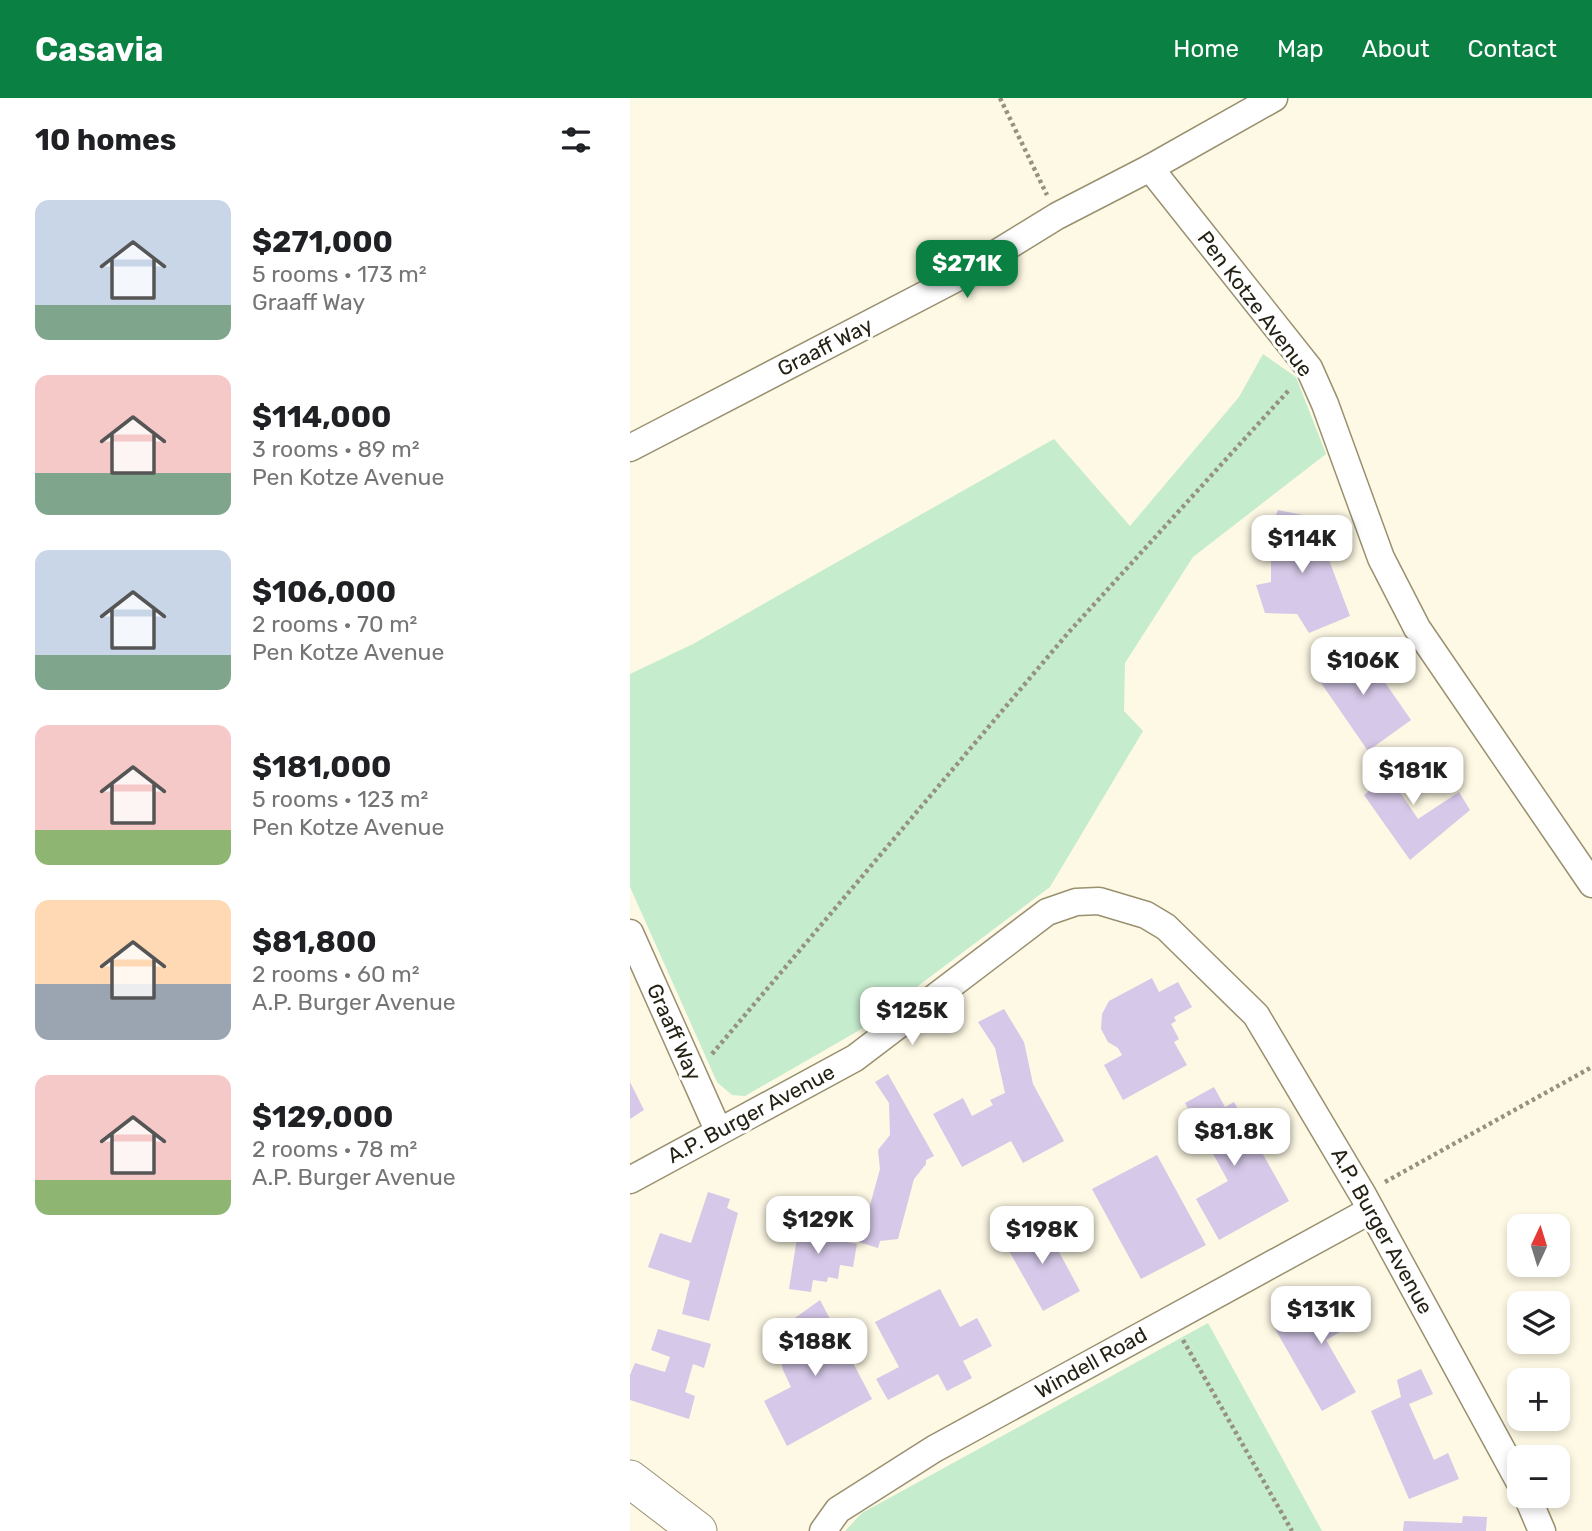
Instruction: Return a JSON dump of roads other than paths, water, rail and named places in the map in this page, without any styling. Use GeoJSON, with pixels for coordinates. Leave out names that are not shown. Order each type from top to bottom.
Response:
{"type":"FeatureCollection","features":[{"type":"Feature","properties":{"kind":"street","name":"Graaff Way"},"geometry":{"type":"LineString","coordinates":[[630,448],[953,280],[1057,216],[1150,168],[1274,98]]}},
{"type":"Feature","properties":{"kind":"street","name":"Pen Kotze Avenue"},"geometry":{"type":"LineString","coordinates":[[1150,168],[1309,368],[1325,404],[1381,558],[1416,628],[1592,884]]}},
{"type":"Feature","properties":{"kind":"street","name":"A.P. Burger Avenue"},"geometry":{"type":"LineString","coordinates":[[630,1180],[855,1058],[1047,912],[1076,902],[1099,901],[1135,911],[1166,927],[1256,1015],[1367,1202],[1507,1459]]}},
{"type":"Feature","properties":{"kind":"street","name":"Graaff Way"},"geometry":{"type":"LineString","coordinates":[[630,933],[718,1130]]}},
{"type":"Feature","properties":{"kind":"street","name":"Windell Road"},"geometry":{"type":"LineString","coordinates":[[823,1531],[838,1510],[934,1449],[1171,1319],[1367,1202]]}},
{"type":"Feature","properties":{"kind":"street"},"geometry":{"type":"LineString","coordinates":[[630,1479],[698,1531]]}},
{"type":"Feature","properties":{"kind":"street"},"geometry":{"type":"LineString","coordinates":[[1532,1508],[1542,1531]]}},
{"type":"Feature","properties":{"kind":"street"},"geometry":{"type":"LineString","coordinates":[[630,1511],[660,1531]]}}]}
